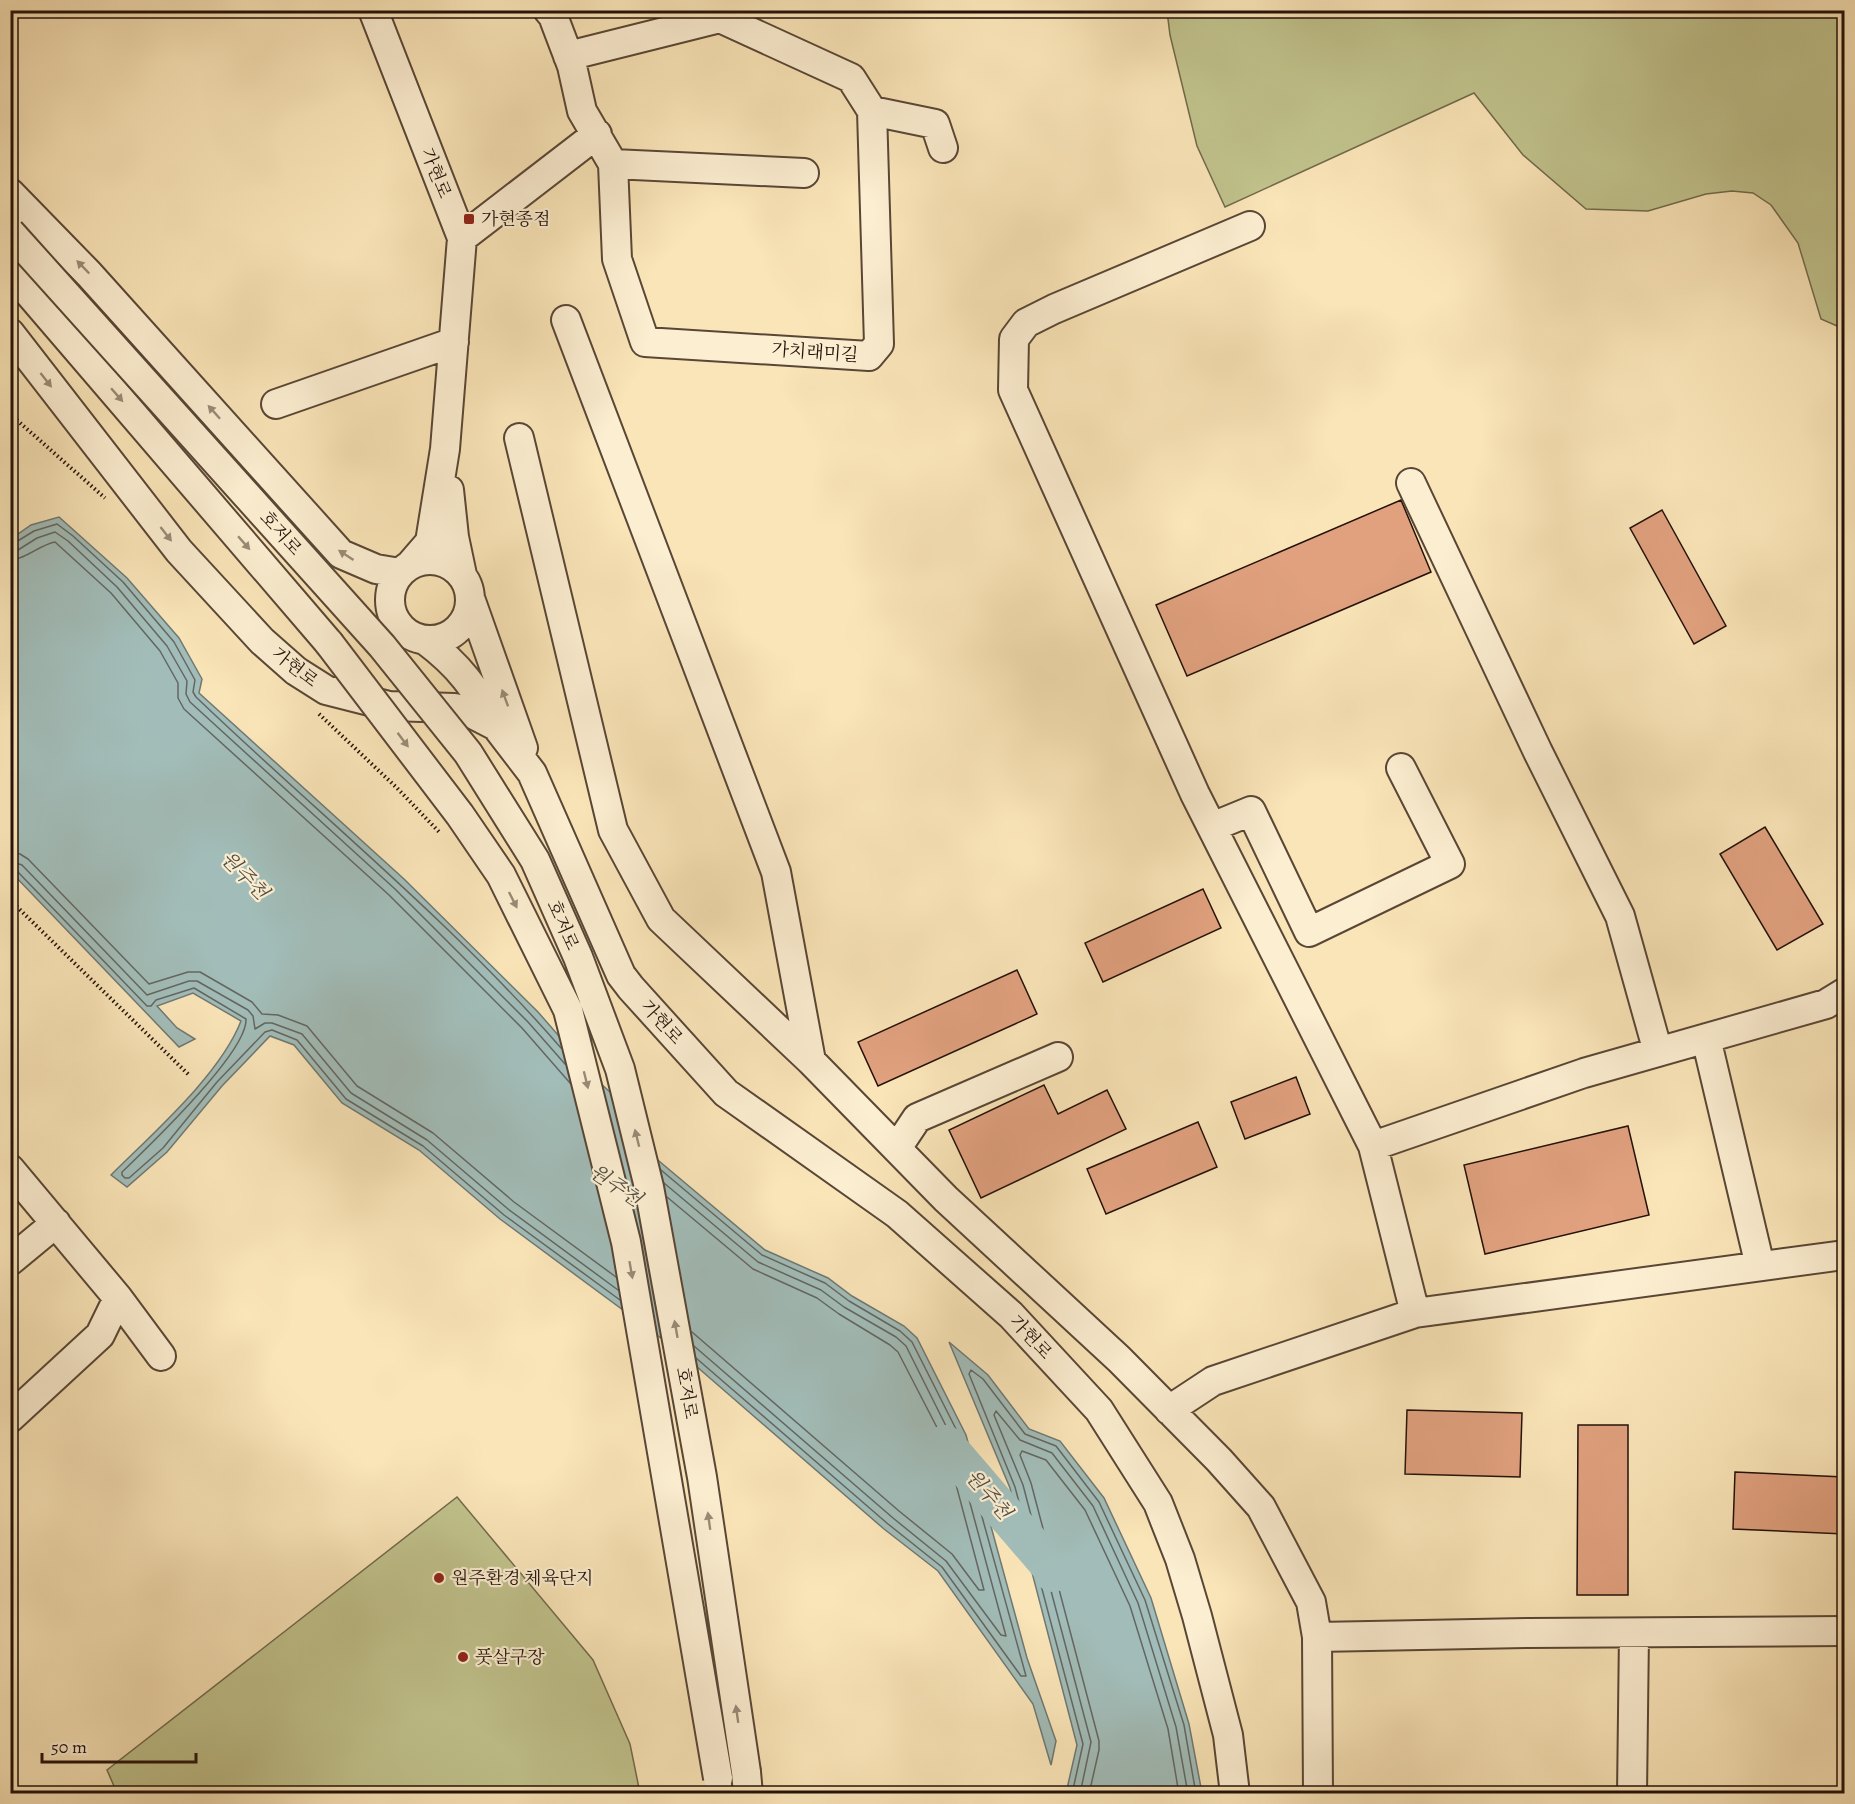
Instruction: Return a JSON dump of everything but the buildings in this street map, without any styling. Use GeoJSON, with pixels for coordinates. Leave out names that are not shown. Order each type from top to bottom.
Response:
{"type":"FeatureCollection","features":[{"type":"Feature","properties":{"kind":"street","name":"가현로"},"geometry":{"type":"LineString","coordinates":[[373,10],[462,238],[445,449]]}},
{"type":"Feature","properties":{"kind":"street","name":"가치래미길"},"geometry":{"type":"LineString","coordinates":[[548,10],[553,16],[568,56],[582,111],[613,164],[617,260],[645,342],[869,356],[879,344],[873,111]]}},
{"type":"Feature","properties":{"kind":"street"},"geometry":{"type":"LineString","coordinates":[[568,56],[722,14],[850,78],[873,111],[934,123],[943,148]]}},
{"type":"Feature","properties":{"kind":"street"},"geometry":{"type":"LineString","coordinates":[[462,238],[597,134]]}},
{"type":"Feature","properties":{"kind":"street"},"geometry":{"type":"LineString","coordinates":[[613,164],[804,173]]}},
{"type":"Feature","properties":{"kind":"street"},"geometry":{"type":"LineString","coordinates":[[10,193],[89,274],[341,554],[376,569],[406,569],[424,560],[438,561],[452,566],[466,588],[468,614],[450,635],[438,639],[425,639],[403,630],[395,620],[390,596],[393,583],[406,569],[430,542],[445,449]]}},
{"type":"Feature","properties":{"kind":"street"},"geometry":{"type":"LineString","coordinates":[[1250,226],[1026,323],[1014,339],[1013,390],[1195,794],[1373,1146],[1415,1313]]}},
{"type":"Feature","properties":{"kind":"street","name":"호저로"},"geometry":{"type":"LineString","coordinates":[[10,232],[382,646],[468,753],[535,860],[578,957],[620,1069],[650,1186],[702,1477],[747,1783]]}},
{"type":"Feature","properties":{"kind":"street","name":"호저로"},"geometry":{"type":"LineString","coordinates":[[10,271],[330,643],[460,815],[501,875],[568,1010],[626,1242],[719,1786]]}},
{"type":"Feature","properties":{"kind":"street"},"geometry":{"type":"LineString","coordinates":[[566,320],[776,872],[811,1060]]}},
{"type":"Feature","properties":{"kind":"street","name":"가현로"},"geometry":{"type":"LineString","coordinates":[[10,333],[179,551],[262,640],[296,670],[326,690],[389,706],[454,708],[467,711],[496,726],[532,773],[621,975],[631,988],[726,1093],[897,1214],[1011,1315],[1099,1410],[1158,1503],[1180,1559],[1228,1735],[1235,1794]]}},
{"type":"Feature","properties":{"kind":"street"},"geometry":{"type":"LineString","coordinates":[[276,404],[454,342]]}},
{"type":"Feature","properties":{"kind":"street"},"geometry":{"type":"LineString","coordinates":[[519,438],[613,830],[661,919],[811,1060],[946,1199],[1119,1359],[1219,1460],[1261,1507],[1311,1602],[1317,1638],[1318,1794]]}},
{"type":"Feature","properties":{"kind":"street"},"geometry":{"type":"LineString","coordinates":[[445,449],[454,537],[466,588],[532,773]]}},
{"type":"Feature","properties":{"kind":"street"},"geometry":{"type":"LineString","coordinates":[[1411,483],[1538,752],[1620,916],[1658,1052]]}},
{"type":"Feature","properties":{"kind":"street"},"geometry":{"type":"LineString","coordinates":[[425,639],[448,657],[476,691],[496,726]]}},
{"type":"Feature","properties":{"kind":"street"},"geometry":{"type":"LineString","coordinates":[[1212,828],[1251,811],[1309,932],[1450,864],[1401,768]]}},
{"type":"Feature","properties":{"kind":"street"},"geometry":{"type":"LineString","coordinates":[[1373,1146],[1584,1073],[1826,1004],[1845,993]]}},
{"type":"Feature","properties":{"kind":"street"},"geometry":{"type":"LineString","coordinates":[[1706,1038],[1760,1266]]}},
{"type":"Feature","properties":{"kind":"street"},"geometry":{"type":"LineString","coordinates":[[897,1148],[917,1118],[1058,1057]]}},
{"type":"Feature","properties":{"kind":"street"},"geometry":{"type":"LineString","coordinates":[[10,1169],[118,1298],[161,1356]]}},
{"type":"Feature","properties":{"kind":"street"},"geometry":{"type":"LineString","coordinates":[[10,1261],[56,1223]]}},
{"type":"Feature","properties":{"kind":"street"},"geometry":{"type":"LineString","coordinates":[[1169,1410],[1213,1381],[1415,1313],[1845,1255]]}},
{"type":"Feature","properties":{"kind":"street"},"geometry":{"type":"LineString","coordinates":[[10,1418],[100,1335],[118,1298]]}},
{"type":"Feature","properties":{"kind":"street"},"geometry":{"type":"LineString","coordinates":[[1317,1638],[1845,1631]]}},
{"type":"Feature","properties":{"kind":"street"},"geometry":{"type":"LineString","coordinates":[[1632,1794],[1634,1633]]}},
{"type":"Feature","properties":{"kind":"path"},"geometry":{"type":"LineString","coordinates":[[10,900],[189,1075]]}},
{"type":"Feature","properties":{"kind":"green space"},"geometry":{"type":"Polygon","coordinates":[[[1167,11],[1844,11],[1844,329],[1821,319],[1798,243],[1771,205],[1753,193],[1732,191],[1706,194],[1648,211],[1586,209],[1523,155],[1474,93],[1225,207],[1197,146],[1170,35],[1167,11]]]}},
{"type":"Feature","properties":{"kind":"green space","name":"원주환경 체육단지"},"geometry":{"type":"Polygon","coordinates":[[[457,1497],[593,1660],[630,1744],[640,1793],[117,1793],[107,1770],[457,1497]]]}},
{"type":"Feature","properties":{"kind":"water"},"geometry":{"type":"Polygon","coordinates":[[[59,517],[127,578],[179,638],[202,679],[199,693],[404,879],[538,1012],[599,1082],[621,1102],[619,1123],[659,1161],[765,1250],[828,1278],[852,1296],[904,1326],[917,1338],[966,1435],[1027,1658],[1056,1741],[1051,1765],[1033,1704],[938,1571],[884,1529],[681,1353],[500,1219],[419,1150],[342,1103],[294,1045],[270,1036],[222,1086],[167,1152],[127,1187],[111,1175],[184,1103],[201,1083],[218,1062],[241,1021],[193,993],[157,1006],[177,1028],[195,1039],[179,1047],[11,872],[11,539],[31,525],[59,517]]]}},
{"type":"Feature","properties":{"kind":"water"},"geometry":{"type":"Polygon","coordinates":[[[949,1342],[988,1375],[1029,1429],[1060,1441],[1104,1498],[1151,1598],[1189,1724],[1202,1793],[1066,1793],[1077,1745],[1010,1488],[949,1342]]]}},
{"type":"Feature","properties":{"kind":"waterway","name":"원주천"},"geometry":{"type":"LineString","coordinates":[[945,1444],[1050,1566],[1053,1573]]}},
{"type":"Feature","properties":{"kind":"place","name":"가현종점"},"geometry":{"type":"Point","coordinates":[469,219]}},
{"type":"Feature","properties":{"kind":"place","name":"원주환경 체육단지"},"geometry":{"type":"Point","coordinates":[439,1578]}},
{"type":"Feature","properties":{"kind":"place","name":"풋살구장"},"geometry":{"type":"Point","coordinates":[463,1657]}}]}
